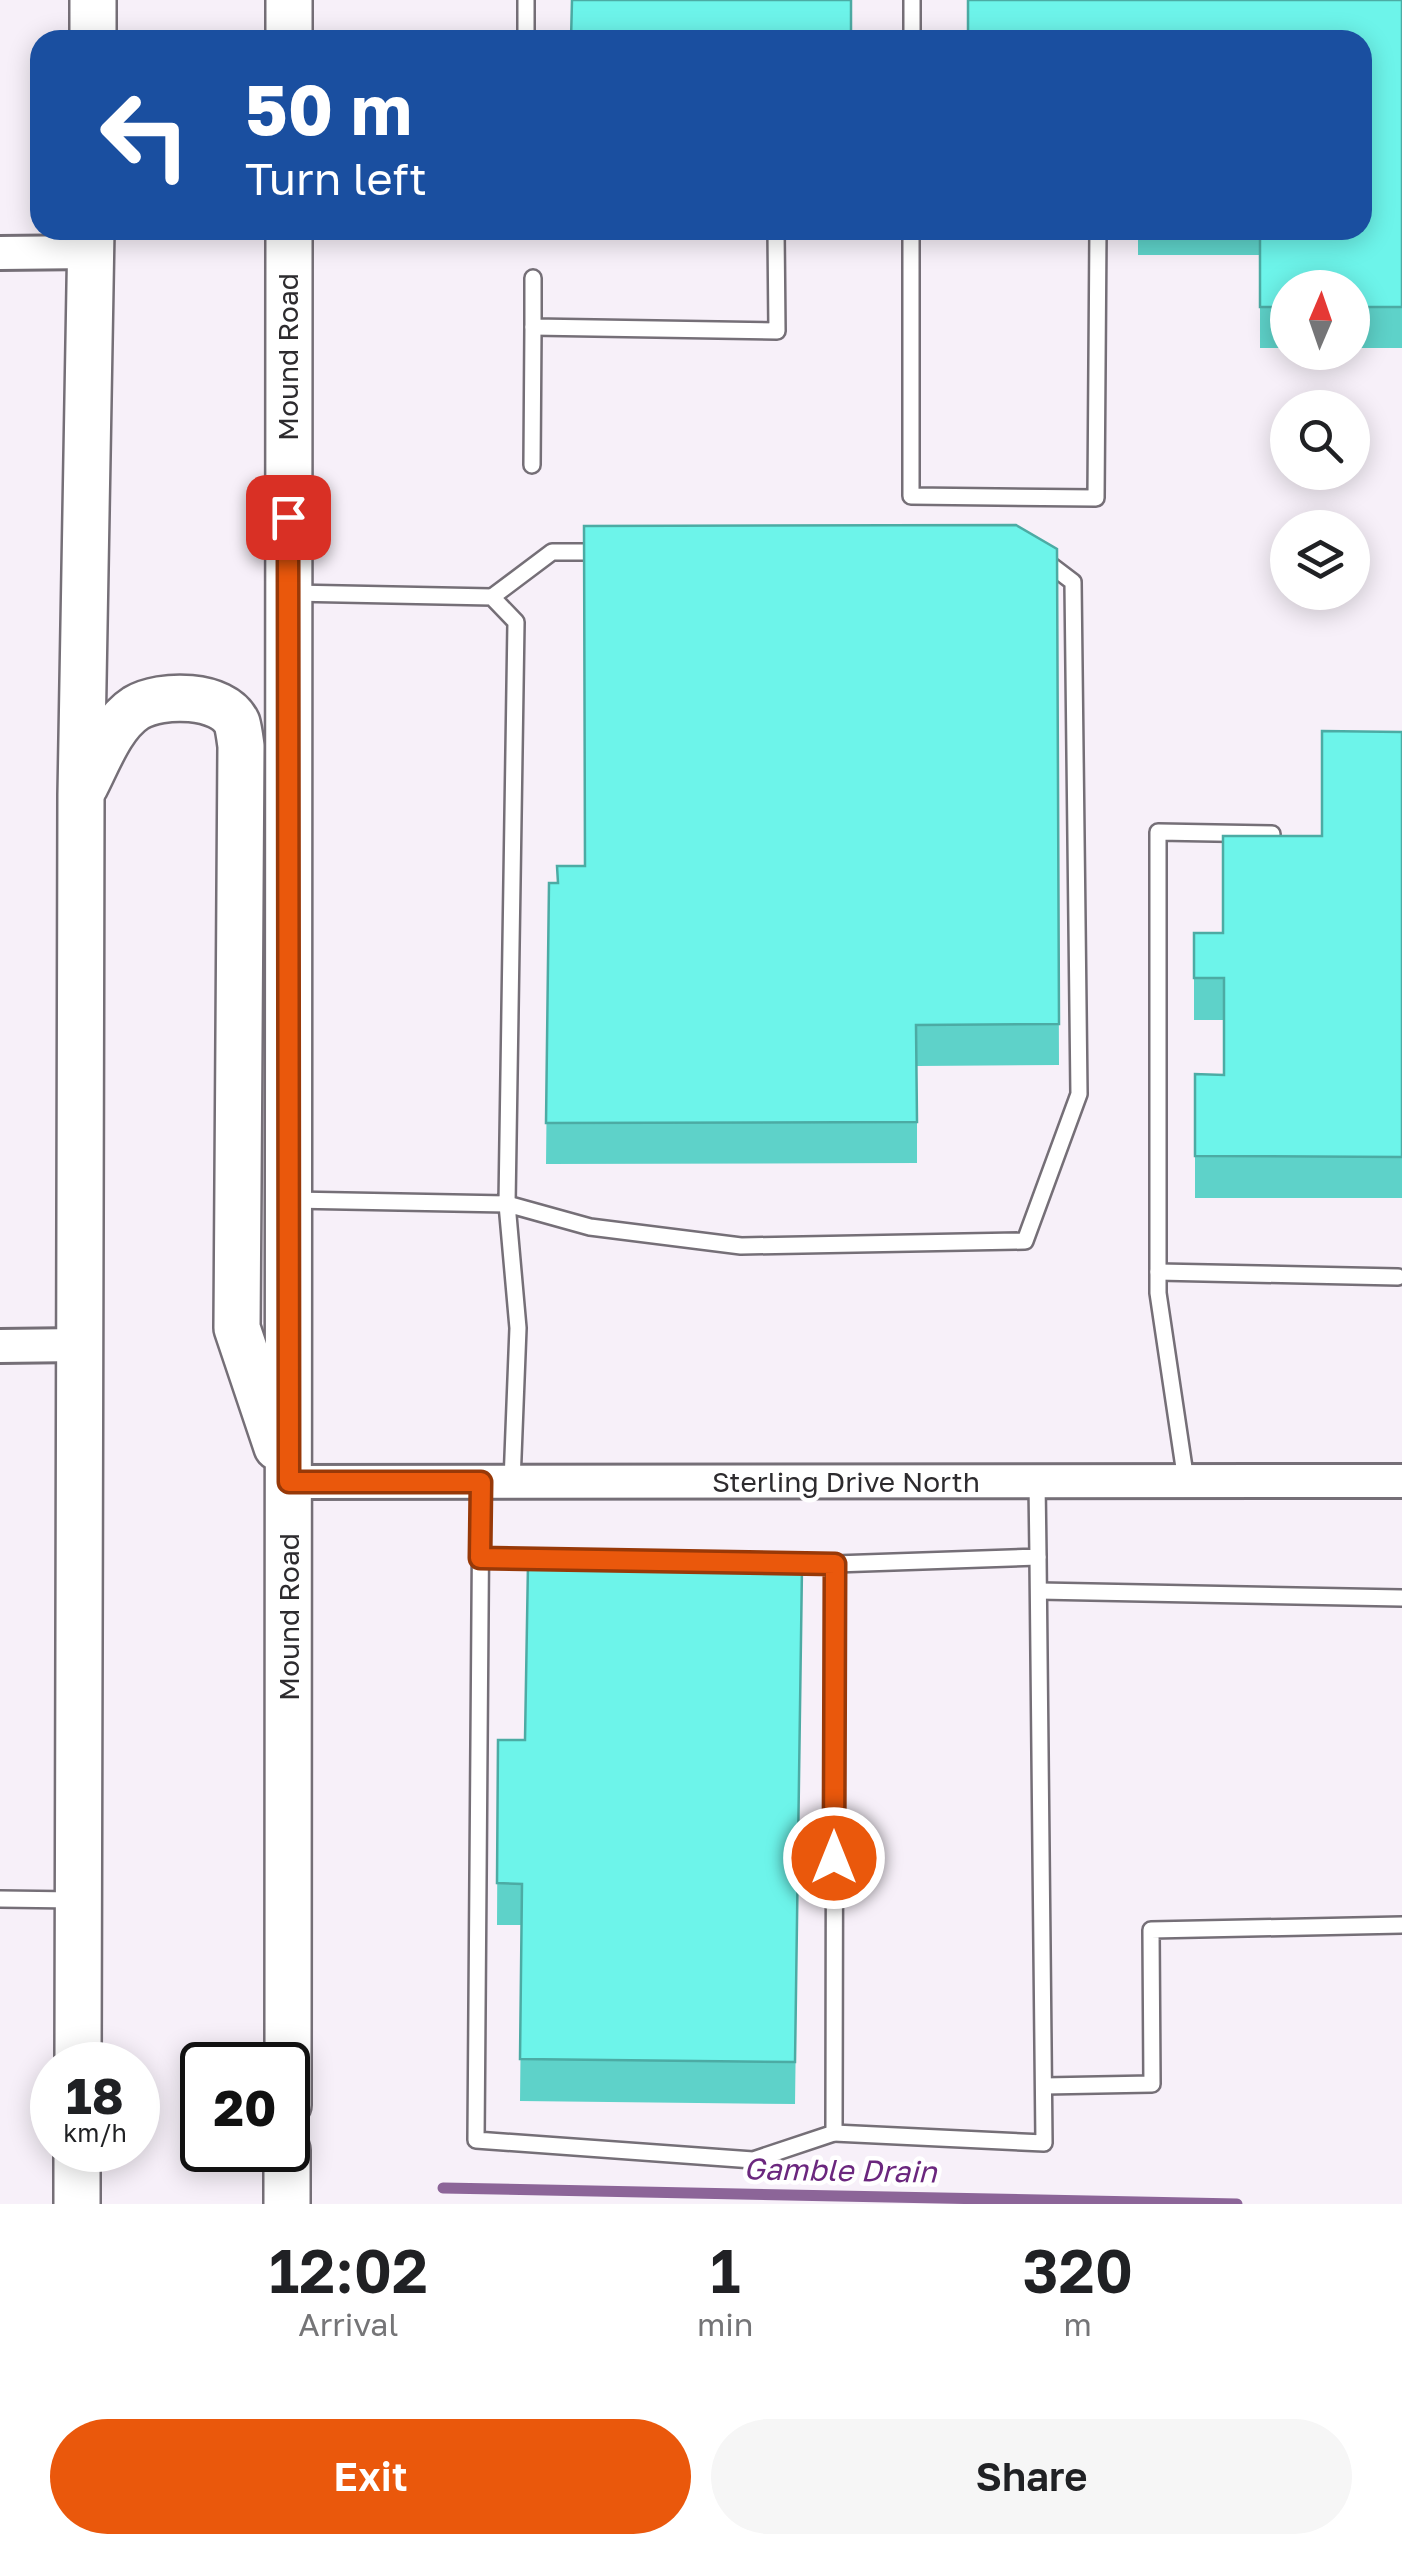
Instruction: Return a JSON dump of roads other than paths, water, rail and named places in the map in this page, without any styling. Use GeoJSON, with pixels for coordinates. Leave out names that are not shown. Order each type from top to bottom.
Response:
{"type":"FeatureCollection","features":[{"type":"Feature","properties":{"kind":"main road"},"geometry":{"type":"LineString","coordinates":[[92,30],[93,0]]}},
{"type":"Feature","properties":{"kind":"main road"},"geometry":{"type":"LineString","coordinates":[[289,30],[290,0]]}},
{"type":"Feature","properties":{"kind":"main road","name":"Mound Road"},"geometry":{"type":"LineString","coordinates":[[288,240],[288,2042]]}},
{"type":"Feature","properties":{"kind":"main road"},"geometry":{"type":"LineString","coordinates":[[78,2042],[81,794],[91,241]]}},
{"type":"Feature","properties":{"kind":"main road"},"geometry":{"type":"LineString","coordinates":[[81,794],[117,728],[135,708],[160,698],[191,700],[217,705],[236,720],[241,746],[237,1328],[289,1482]]}},
{"type":"Feature","properties":{"kind":"main road"},"geometry":{"type":"LineString","coordinates":[[77,2204],[78,2172]]}},
{"type":"Feature","properties":{"kind":"main road"},"geometry":{"type":"LineString","coordinates":[[287,2172],[287,2204]]}},
{"type":"Feature","properties":{"kind":"street"},"geometry":{"type":"LineString","coordinates":[[0,253],[91,241]]}},
{"type":"Feature","properties":{"kind":"street"},"geometry":{"type":"LineString","coordinates":[[0,1346],[79,1345]]}},
{"type":"Feature","properties":{"kind":"street","name":"Sterling Drive North"},"geometry":{"type":"LineString","coordinates":[[289,1482],[1402,1481]]}},
{"type":"Feature","properties":{"kind":"lane"},"geometry":{"type":"LineString","coordinates":[[526,0],[526,30]]}},
{"type":"Feature","properties":{"kind":"lane"},"geometry":{"type":"LineString","coordinates":[[912,0],[912,30]]}},
{"type":"Feature","properties":{"kind":"lane"},"geometry":{"type":"LineString","coordinates":[[533,327],[776,331],[776,240]]}},
{"type":"Feature","properties":{"kind":"lane"},"geometry":{"type":"LineString","coordinates":[[910,240],[911,496],[1096,498],[1098,240]]}},
{"type":"Feature","properties":{"kind":"lane"},"geometry":{"type":"LineString","coordinates":[[532,465],[533,278]]}},
{"type":"Feature","properties":{"kind":"lane"},"geometry":{"type":"LineString","coordinates":[[288,1200],[506,1204],[590,1228],[741,1246],[1025,1241],[1079,1094],[1073,582],[1032,551]]}},
{"type":"Feature","properties":{"kind":"lane"},"geometry":{"type":"LineString","coordinates":[[288,593],[492,596],[552,552],[612,552]]}},
{"type":"Feature","properties":{"kind":"lane"},"geometry":{"type":"LineString","coordinates":[[492,596],[516,622],[506,1204],[518,1328],[497,1482],[480,1558],[476,2140],[753,2160],[834,2134],[1044,2143],[1037,1482]]}},
{"type":"Feature","properties":{"kind":"lane"},"geometry":{"type":"LineString","coordinates":[[1186,1481],[1158,1272],[1158,832],[1272,834]]}},
{"type":"Feature","properties":{"kind":"lane"},"geometry":{"type":"LineString","coordinates":[[1158,1272],[1398,1278]]}},
{"type":"Feature","properties":{"kind":"lane"},"geometry":{"type":"LineString","coordinates":[[480,1558],[835,1564],[1038,1558]]}},
{"type":"Feature","properties":{"kind":"lane"},"geometry":{"type":"LineString","coordinates":[[834,2134],[835,1564]]}},
{"type":"Feature","properties":{"kind":"lane"},"geometry":{"type":"LineString","coordinates":[[1039,1591],[1402,1598]]}},
{"type":"Feature","properties":{"kind":"lane"},"geometry":{"type":"LineString","coordinates":[[0,1900],[79,1900]]}},
{"type":"Feature","properties":{"kind":"lane"},"geometry":{"type":"LineString","coordinates":[[1044,2086],[1152,2084],[1152,1930],[1402,1924]]}},
{"type":"Feature","properties":{"kind":"waterway","name":"Gamble Drain"},"geometry":{"type":"LineString","coordinates":[[443,2188],[1237,2204]]}}]}
